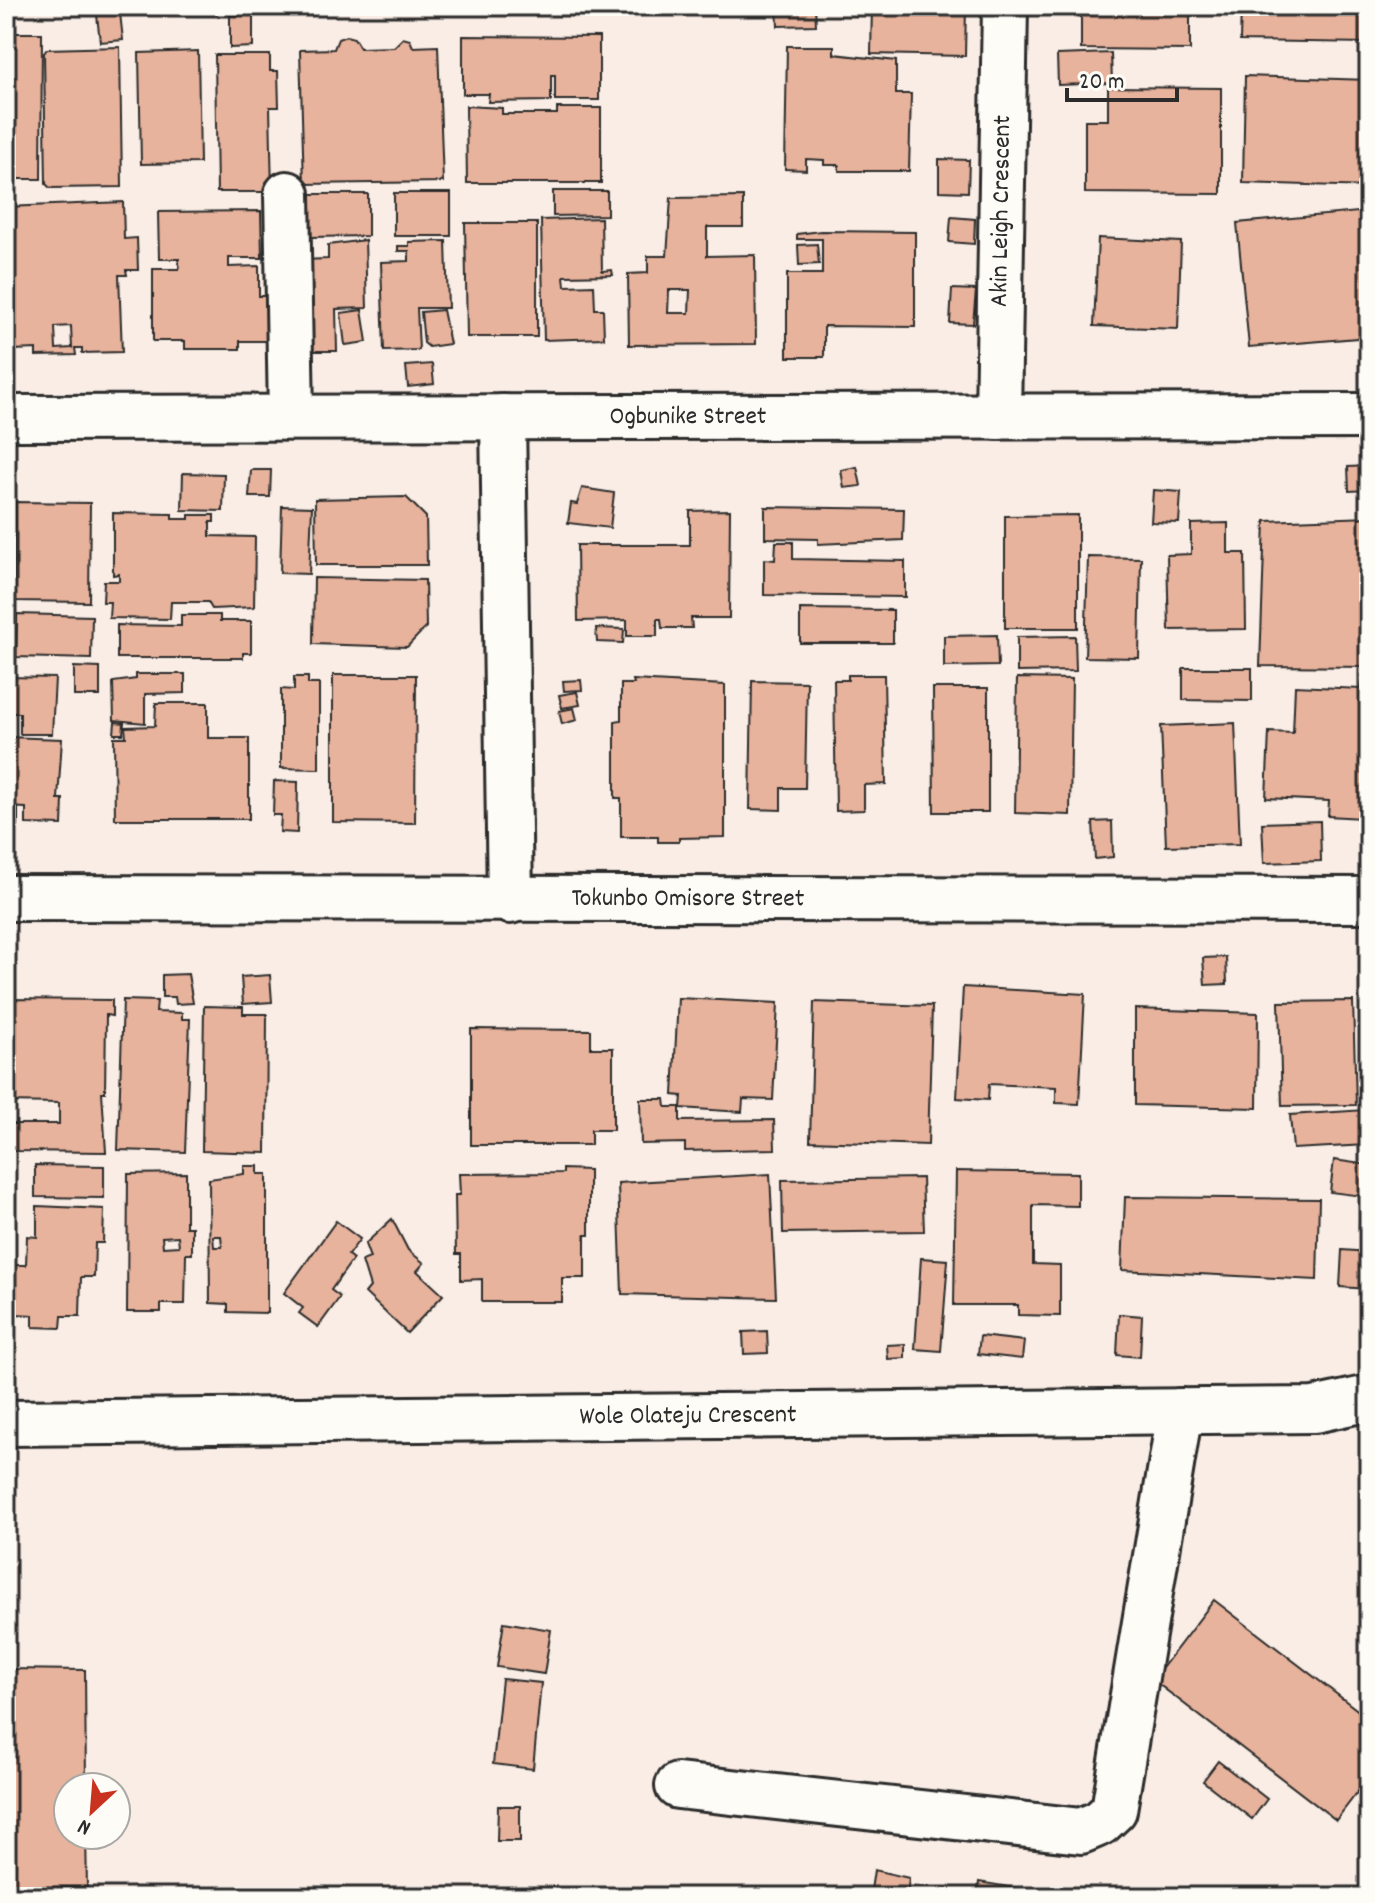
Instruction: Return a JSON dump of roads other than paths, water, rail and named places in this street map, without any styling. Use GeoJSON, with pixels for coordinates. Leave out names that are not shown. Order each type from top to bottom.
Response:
{"type":"FeatureCollection","features":[{"type":"Feature","properties":{"kind":"street","name":"Akin Leigh Crescent"},"geometry":{"type":"LineString","coordinates":[[998,417],[1005,6]]}},
{"type":"Feature","properties":{"kind":"street"},"geometry":{"type":"LineString","coordinates":[[287,194],[291,415]]}},
{"type":"Feature","properties":{"kind":"street","name":"Ogbunike Street"},"geometry":{"type":"LineString","coordinates":[[6,418],[291,415],[1369,416]]}},
{"type":"Feature","properties":{"kind":"street"},"geometry":{"type":"LineString","coordinates":[[503,417],[510,901]]}},
{"type":"Feature","properties":{"kind":"street","name":"Tokunbo Omisore Street"},"geometry":{"type":"LineString","coordinates":[[6,898],[1369,900]]}},
{"type":"Feature","properties":{"kind":"street","name":"Wole Olateju Crescent"},"geometry":{"type":"LineString","coordinates":[[6,1423],[1314,1410],[1369,1398]]}},
{"type":"Feature","properties":{"kind":"street"},"geometry":{"type":"LineString","coordinates":[[678,1786],[1081,1831],[1100,1823],[1114,1810],[1180,1411]]}}]}
